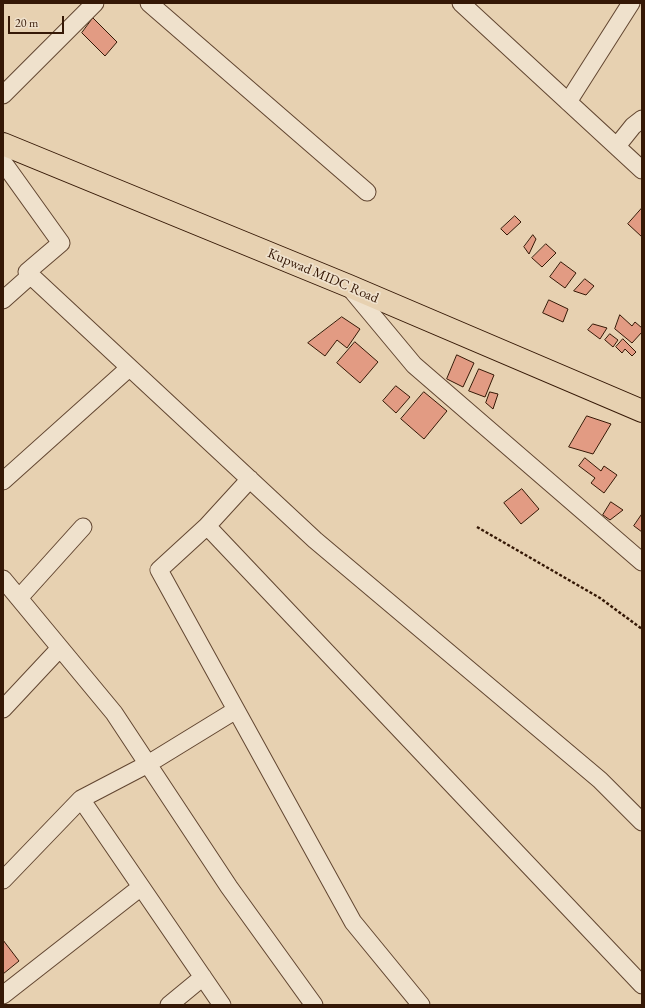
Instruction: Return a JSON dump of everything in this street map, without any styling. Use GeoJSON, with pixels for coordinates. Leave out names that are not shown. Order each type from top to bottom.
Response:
{"type":"FeatureCollection","features":[{"type":"Feature","properties":{"kind":"main road","name":"Kupwad MIDC Road"},"geometry":{"type":"LineString","coordinates":[[3,144],[349,286],[642,411]]}},
{"type":"Feature","properties":{"kind":"street"},"geometry":{"type":"LineString","coordinates":[[3,95],[95,3]]}},
{"type":"Feature","properties":{"kind":"street"},"geometry":{"type":"LineString","coordinates":[[149,3],[367,192]]}},
{"type":"Feature","properties":{"kind":"street"},"geometry":{"type":"LineString","coordinates":[[461,3],[642,170]]}},
{"type":"Feature","properties":{"kind":"street"},"geometry":{"type":"LineString","coordinates":[[568,102],[631,3]]}},
{"type":"Feature","properties":{"kind":"street"},"geometry":{"type":"LineString","coordinates":[[617,146],[642,119]]}},
{"type":"Feature","properties":{"kind":"street"},"geometry":{"type":"LineString","coordinates":[[3,162],[60,243],[27,272],[315,540],[600,780],[642,822]]}},
{"type":"Feature","properties":{"kind":"street"},"geometry":{"type":"LineString","coordinates":[[3,300],[31,275]]}},
{"type":"Feature","properties":{"kind":"street"},"geometry":{"type":"LineString","coordinates":[[349,286],[414,365],[642,562]]}},
{"type":"Feature","properties":{"kind":"street"},"geometry":{"type":"LineString","coordinates":[[3,481],[129,368]]}},
{"type":"Feature","properties":{"kind":"street"},"geometry":{"type":"LineString","coordinates":[[250,479],[207,526],[159,570],[353,922],[421,1005]]}},
{"type":"Feature","properties":{"kind":"street"},"geometry":{"type":"LineString","coordinates":[[207,526],[642,985]]}},
{"type":"Feature","properties":{"kind":"street"},"geometry":{"type":"LineString","coordinates":[[19,598],[83,527]]}},
{"type":"Feature","properties":{"kind":"street"},"geometry":{"type":"LineString","coordinates":[[3,579],[114,713],[229,887],[314,1005]]}},
{"type":"Feature","properties":{"kind":"street"},"geometry":{"type":"LineString","coordinates":[[3,709],[60,648]]}},
{"type":"Feature","properties":{"kind":"street"},"geometry":{"type":"LineString","coordinates":[[3,880],[81,799],[148,764],[236,710]]}},
{"type":"Feature","properties":{"kind":"street"},"geometry":{"type":"LineString","coordinates":[[81,799],[222,1005]]}},
{"type":"Feature","properties":{"kind":"street"},"geometry":{"type":"LineString","coordinates":[[3,995],[141,887]]}},
{"type":"Feature","properties":{"kind":"street"},"geometry":{"type":"LineString","coordinates":[[169,1005],[203,977]]}},
{"type":"Feature","properties":{"kind":"path"},"geometry":{"type":"LineString","coordinates":[[477,527],[600,598],[642,629]]}},
{"type":"Feature","properties":{"kind":"building"},"geometry":{"type":"Polygon","coordinates":[[[93,18],[117,42],[105,56],[82,33],[93,18]]]}},
{"type":"Feature","properties":{"kind":"building"},"geometry":{"type":"Polygon","coordinates":[[[642,208],[642,237],[628,224],[642,208]]]}},
{"type":"Feature","properties":{"kind":"building"},"geometry":{"type":"Polygon","coordinates":[[[515,216],[521,222],[507,235],[501,229],[515,216]]]}},
{"type":"Feature","properties":{"kind":"building"},"geometry":{"type":"Polygon","coordinates":[[[533,235],[536,239],[529,254],[524,247],[533,235]]]}},
{"type":"Feature","properties":{"kind":"building"},"geometry":{"type":"Polygon","coordinates":[[[546,244],[556,253],[542,267],[532,258],[546,244]]]}},
{"type":"Feature","properties":{"kind":"building"},"geometry":{"type":"Polygon","coordinates":[[[561,262],[576,273],[565,288],[550,277],[561,262]]]}},
{"type":"Feature","properties":{"kind":"building"},"geometry":{"type":"Polygon","coordinates":[[[585,279],[594,286],[586,295],[574,291],[585,279]]]}},
{"type":"Feature","properties":{"kind":"building"},"geometry":{"type":"Polygon","coordinates":[[[549,300],[568,309],[563,322],[543,313],[549,300]]]}},
{"type":"Feature","properties":{"kind":"building"},"geometry":{"type":"Polygon","coordinates":[[[620,315],[632,326],[635,322],[642,328],[642,332],[632,343],[615,329],[620,315]]]}},
{"type":"Feature","properties":{"kind":"building"},"geometry":{"type":"Polygon","coordinates":[[[342,317],[360,329],[347,348],[337,340],[325,356],[308,343],[342,317]]]}},
{"type":"Feature","properties":{"kind":"building"},"geometry":{"type":"Polygon","coordinates":[[[593,324],[607,328],[600,339],[588,330],[593,324]]]}},
{"type":"Feature","properties":{"kind":"building"},"geometry":{"type":"Polygon","coordinates":[[[610,334],[618,340],[613,347],[605,340],[610,334]]]}},
{"type":"Feature","properties":{"kind":"building"},"geometry":{"type":"Polygon","coordinates":[[[623,339],[636,352],[632,356],[625,349],[622,353],[616,347],[623,339]]]}},
{"type":"Feature","properties":{"kind":"building"},"geometry":{"type":"Polygon","coordinates":[[[355,342],[378,362],[360,383],[337,363],[355,342]]]}},
{"type":"Feature","properties":{"kind":"building"},"geometry":{"type":"Polygon","coordinates":[[[457,355],[474,363],[463,387],[447,379],[457,355]]]}},
{"type":"Feature","properties":{"kind":"building"},"geometry":{"type":"Polygon","coordinates":[[[479,369],[494,375],[485,397],[469,391],[479,369]]]}},
{"type":"Feature","properties":{"kind":"building"},"geometry":{"type":"Polygon","coordinates":[[[396,386],[410,397],[396,413],[383,401],[396,386]]]}},
{"type":"Feature","properties":{"kind":"building"},"geometry":{"type":"Polygon","coordinates":[[[424,392],[447,411],[424,439],[401,419],[424,392]]]}},
{"type":"Feature","properties":{"kind":"building"},"geometry":{"type":"Polygon","coordinates":[[[490,392],[498,394],[493,409],[486,403],[490,392]]]}},
{"type":"Feature","properties":{"kind":"building"},"geometry":{"type":"Polygon","coordinates":[[[587,416],[611,424],[593,454],[569,447],[587,416]]]}},
{"type":"Feature","properties":{"kind":"building"},"geometry":{"type":"Polygon","coordinates":[[[585,458],[601,471],[604,466],[617,475],[604,493],[591,483],[595,478],[579,466],[585,458]]]}},
{"type":"Feature","properties":{"kind":"building"},"geometry":{"type":"Polygon","coordinates":[[[522,489],[539,509],[521,524],[504,503],[522,489]]]}},
{"type":"Feature","properties":{"kind":"building"},"geometry":{"type":"Polygon","coordinates":[[[611,502],[623,510],[610,520],[603,515],[611,502]]]}},
{"type":"Feature","properties":{"kind":"building"},"geometry":{"type":"Polygon","coordinates":[[[642,514],[642,532],[634,526],[642,514]]]}},
{"type":"Feature","properties":{"kind":"building"},"geometry":{"type":"Polygon","coordinates":[[[3,940],[19,961],[3,974],[3,940]]]}}]}
